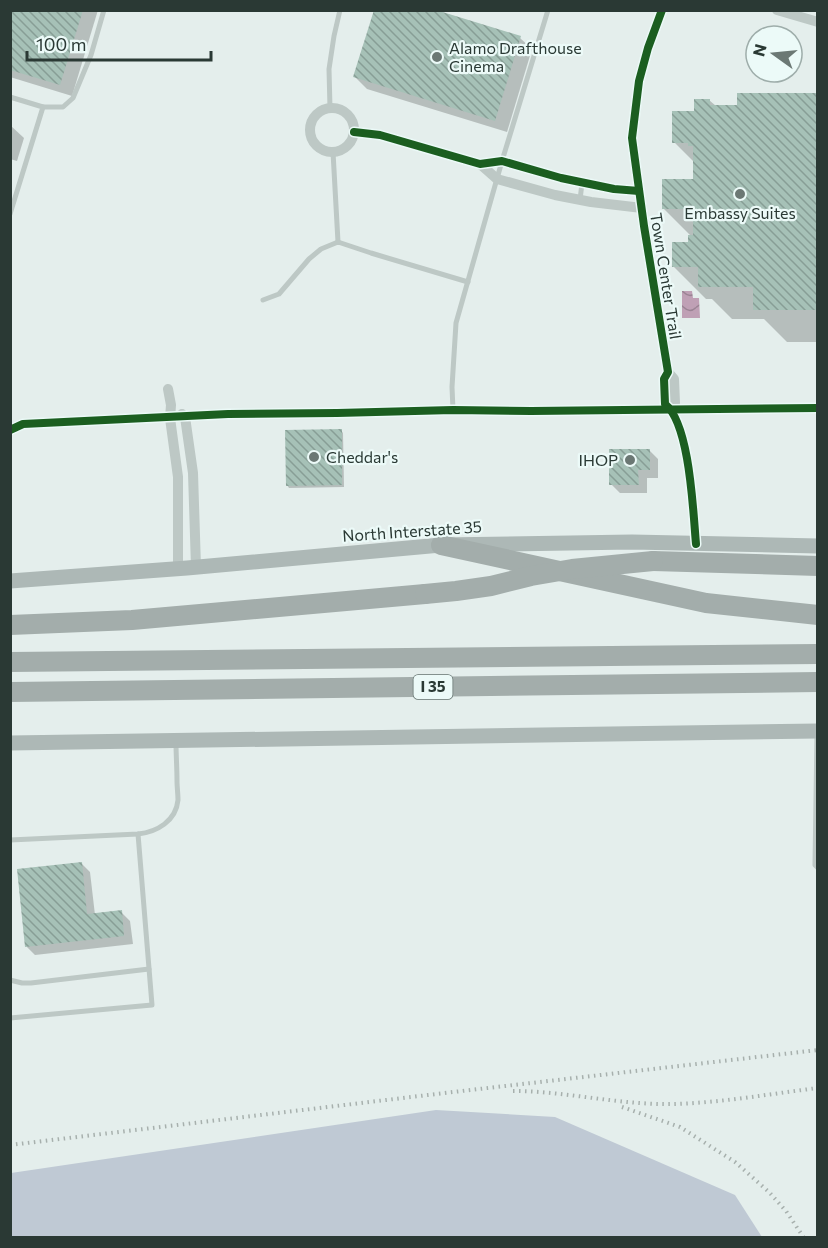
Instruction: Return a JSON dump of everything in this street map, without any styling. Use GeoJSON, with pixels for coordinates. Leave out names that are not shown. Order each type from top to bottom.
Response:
{"type":"FeatureCollection","features":[{"type":"Feature","properties":{"kind":"highway"},"geometry":{"type":"LineString","coordinates":[[441,545],[706,603],[818,615]]}},
{"type":"Feature","properties":{"kind":"highway"},"geometry":{"type":"LineString","coordinates":[[10,625],[132,620],[456,591],[572,569],[653,561],[818,566]]}},
{"type":"Feature","properties":{"kind":"highway","name":"I 35"},"geometry":{"type":"LineString","coordinates":[[10,662],[818,654]]}},
{"type":"Feature","properties":{"kind":"highway","name":"I 35"},"geometry":{"type":"LineString","coordinates":[[10,694],[818,682]]}},
{"type":"Feature","properties":{"kind":"main road","name":"North Interstate 35"},"geometry":{"type":"LineString","coordinates":[[10,581],[178,569],[441,545],[632,542],[818,546]]}},
{"type":"Feature","properties":{"kind":"main road"},"geometry":{"type":"LineString","coordinates":[[10,743],[818,731]]}},
{"type":"Feature","properties":{"kind":"street","name":"Town Center Trail"},"geometry":{"type":"LineString","coordinates":[[662,10],[639,81],[632,138],[668,372],[664,379],[665,404],[671,409],[682,437],[689,468],[696,544]]}},
{"type":"Feature","properties":{"kind":"street"},"geometry":{"type":"LineString","coordinates":[[777,10],[799,13],[818,22]]}},
{"type":"Feature","properties":{"kind":"street"},"geometry":{"type":"LineString","coordinates":[[330,108],[343,111],[348,115],[352,120],[354,132],[349,145],[333,153],[318,148],[310,128],[312,112],[330,108]]}},
{"type":"Feature","properties":{"kind":"street"},"geometry":{"type":"LineString","coordinates":[[354,132],[380,135],[480,164],[502,161],[582,183],[639,191]]}},
{"type":"Feature","properties":{"kind":"street"},"geometry":{"type":"LineString","coordinates":[[303,146],[315,144]]}},
{"type":"Feature","properties":{"kind":"street"},"geometry":{"type":"LineString","coordinates":[[480,164],[497,179],[555,195],[642,208]]}},
{"type":"Feature","properties":{"kind":"street"},"geometry":{"type":"LineString","coordinates":[[168,389],[178,477],[178,569]]}},
{"type":"Feature","properties":{"kind":"street"},"geometry":{"type":"LineString","coordinates":[[171,405],[185,417],[193,472],[196,567]]}},
{"type":"Feature","properties":{"kind":"street"},"geometry":{"type":"LineString","coordinates":[[10,430],[23,424],[228,414],[818,408]]}},
{"type":"Feature","properties":{"kind":"lane"},"geometry":{"type":"LineString","coordinates":[[10,97],[43,107],[63,107],[73,98],[91,54],[104,10]]}},
{"type":"Feature","properties":{"kind":"lane"},"geometry":{"type":"LineString","coordinates":[[330,108],[329,69],[340,10]]}},
{"type":"Feature","properties":{"kind":"lane"},"geometry":{"type":"LineString","coordinates":[[453,410],[456,323],[548,10]]}},
{"type":"Feature","properties":{"kind":"lane"},"geometry":{"type":"LineString","coordinates":[[10,214],[43,107]]}},
{"type":"Feature","properties":{"kind":"lane"},"geometry":{"type":"LineString","coordinates":[[333,153],[338,242]]}},
{"type":"Feature","properties":{"kind":"lane"},"geometry":{"type":"LineString","coordinates":[[580,200],[582,183]]}},
{"type":"Feature","properties":{"kind":"lane"},"geometry":{"type":"LineString","coordinates":[[263,300],[279,294],[309,259],[321,249],[338,242],[370,254],[468,282]]}},
{"type":"Feature","properties":{"kind":"lane"},"geometry":{"type":"LineString","coordinates":[[818,731],[815,866],[818,868]]}},
{"type":"Feature","properties":{"kind":"lane"},"geometry":{"type":"LineString","coordinates":[[10,840],[138,834],[156,830],[171,818],[178,801],[176,741]]}},
{"type":"Feature","properties":{"kind":"lane"},"geometry":{"type":"LineString","coordinates":[[10,1018],[152,1005],[138,834]]}},
{"type":"Feature","properties":{"kind":"lane"},"geometry":{"type":"LineString","coordinates":[[10,980],[32,983],[148,969]]}},
{"type":"Feature","properties":{"kind":"shaded area"},"geometry":{"type":"Polygon","coordinates":[[[436,1110],[555,1117],[735,1195],[762,1237],[11,1237],[11,1173],[436,1110]]]}},
{"type":"Feature","properties":{"kind":"water"},"geometry":{"type":"Polygon","coordinates":[[[682,291],[692,291],[693,298],[699,298],[700,318],[682,318],[682,291]]]}},
{"type":"Feature","properties":{"kind":"building"},"geometry":{"type":"Polygon","coordinates":[[[10,10],[83,10],[60,85],[10,70],[10,10]]]}},
{"type":"Feature","properties":{"kind":"building","name":"Alamo Drafthouse Cinema"},"geometry":{"type":"Polygon","coordinates":[[[374,10],[436,10],[521,36],[495,121],[353,77],[374,10]]]}},
{"type":"Feature","properties":{"kind":"building","name":"Embassy Suites"},"geometry":{"type":"Polygon","coordinates":[[[737,93],[818,93],[818,310],[753,310],[753,287],[698,287],[698,267],[672,267],[672,242],[688,242],[688,235],[693,235],[693,209],[662,209],[662,179],[693,179],[693,146],[688,146],[688,143],[672,143],[672,111],[694,111],[694,99],[710,99],[710,105],[737,105],[737,93]]]}},
{"type":"Feature","properties":{"kind":"building","name":"Cheddar's"},"geometry":{"type":"Polygon","coordinates":[[[342,429],[342,485],[286,486],[285,430],[342,429]]]}},
{"type":"Feature","properties":{"kind":"building","name":"IHOP"},"geometry":{"type":"Polygon","coordinates":[[[609,449],[650,449],[650,470],[638,470],[639,485],[609,485],[609,449]]]}},
{"type":"Feature","properties":{"kind":"building"},"geometry":{"type":"Polygon","coordinates":[[[82,862],[87,914],[122,910],[124,936],[25,947],[17,869],[82,862]]]}},
{"type":"Feature","properties":{"kind":"railway"},"geometry":{"type":"LineString","coordinates":[[10,1145],[818,1050]]}},
{"type":"Feature","properties":{"kind":"railway"},"geometry":{"type":"LineString","coordinates":[[513,1091],[672,1104],[726,1100],[818,1088]]}},
{"type":"Feature","properties":{"kind":"railway"},"geometry":{"type":"LineString","coordinates":[[622,1107],[680,1127],[735,1162],[769,1192],[786,1211],[804,1238]]}},
{"type":"Feature","properties":{"kind":"cycle path"},"geometry":{"type":"LineString","coordinates":[[662,10],[639,81],[632,138],[668,372],[664,379],[665,404],[673,414],[685,448],[696,544]]}},
{"type":"Feature","properties":{"kind":"cycle path"},"geometry":{"type":"LineString","coordinates":[[354,132],[380,135],[480,164],[502,161],[561,178],[614,189],[639,191]]}},
{"type":"Feature","properties":{"kind":"cycle path"},"geometry":{"type":"LineString","coordinates":[[10,430],[23,424],[228,414],[818,408]]}},
{"type":"Feature","properties":{"kind":"place","name":"Alamo Drafthouse Cinema"},"geometry":{"type":"Point","coordinates":[437,57]}},
{"type":"Feature","properties":{"kind":"place","name":"Embassy Suites"},"geometry":{"type":"Point","coordinates":[740,194]}},
{"type":"Feature","properties":{"kind":"place","name":"Cheddar's"},"geometry":{"type":"Point","coordinates":[314,457]}},
{"type":"Feature","properties":{"kind":"place","name":"IHOP"},"geometry":{"type":"Point","coordinates":[630,460]}}]}
